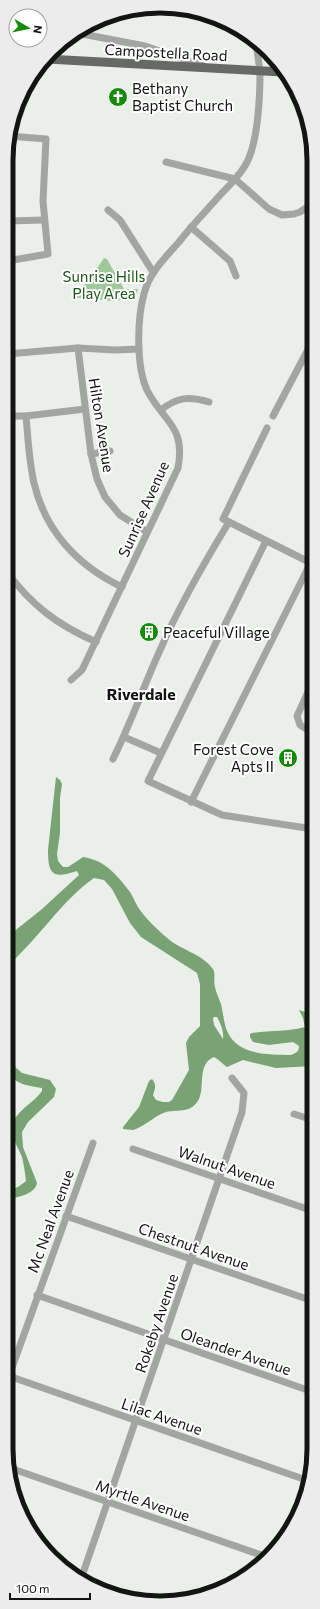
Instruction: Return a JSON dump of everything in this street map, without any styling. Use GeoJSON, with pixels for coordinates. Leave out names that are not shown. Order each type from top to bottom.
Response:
{"type":"FeatureCollection","features":[{"type":"Feature","properties":{"kind":"main road","name":"Campostella Road"},"geometry":{"type":"LineString","coordinates":[[53,59],[278,72]]}},
{"type":"Feature","properties":{"kind":"street"},"geometry":{"type":"LineString","coordinates":[[85,34],[145,46],[209,68]]}},
{"type":"Feature","properties":{"kind":"street","name":"Sunrise Avenue"},"geometry":{"type":"LineString","coordinates":[[71,680],[82,670],[96,642],[173,480],[180,458],[176,432],[147,388],[139,349],[139,324],[142,303],[147,283],[153,272],[247,164],[253,149],[257,124],[260,71],[257,49]]}},
{"type":"Feature","properties":{"kind":"street"},"geometry":{"type":"LineString","coordinates":[[13,260],[48,254],[44,220],[46,139],[15,136]]}},
{"type":"Feature","properties":{"kind":"street"},"geometry":{"type":"LineString","coordinates":[[166,162],[235,179],[269,209],[282,215],[294,214],[307,207]]}},
{"type":"Feature","properties":{"kind":"street"},"geometry":{"type":"LineString","coordinates":[[108,210],[120,220],[153,272]]}},
{"type":"Feature","properties":{"kind":"street"},"geometry":{"type":"LineString","coordinates":[[13,220],[44,220]]}},
{"type":"Feature","properties":{"kind":"street"},"geometry":{"type":"LineString","coordinates":[[191,227],[230,261],[236,276]]}},
{"type":"Feature","properties":{"kind":"street"},"geometry":{"type":"LineString","coordinates":[[13,353],[78,348],[114,350],[139,349]]}},
{"type":"Feature","properties":{"kind":"street","name":"Hilton Avenue"},"geometry":{"type":"LineString","coordinates":[[78,348],[91,454],[97,479],[105,497],[120,515],[147,532]]}},
{"type":"Feature","properties":{"kind":"street"},"geometry":{"type":"LineString","coordinates":[[273,416],[307,351]]}},
{"type":"Feature","properties":{"kind":"street"},"geometry":{"type":"LineString","coordinates":[[161,410],[170,403],[189,398],[209,402]]}},
{"type":"Feature","properties":{"kind":"street"},"geometry":{"type":"LineString","coordinates":[[13,416],[26,416],[85,409]]}},
{"type":"Feature","properties":{"kind":"street"},"geometry":{"type":"LineString","coordinates":[[26,416],[34,484],[40,505],[50,524],[57,535],[76,557],[98,574],[122,587]]}},
{"type":"Feature","properties":{"kind":"street"},"geometry":{"type":"LineString","coordinates":[[267,428],[223,519],[266,541],[307,559]]}},
{"type":"Feature","properties":{"kind":"street"},"geometry":{"type":"LineString","coordinates":[[91,454],[110,451]]}},
{"type":"Feature","properties":{"kind":"street"},"geometry":{"type":"LineString","coordinates":[[113,759],[158,653],[181,605],[229,522]]}},
{"type":"Feature","properties":{"kind":"street"},"geometry":{"type":"LineString","coordinates":[[266,541],[148,780],[191,802],[229,817],[307,828]]}},
{"type":"Feature","properties":{"kind":"street"},"geometry":{"type":"LineString","coordinates":[[191,802],[307,574]]}},
{"type":"Feature","properties":{"kind":"street"},"geometry":{"type":"LineString","coordinates":[[13,579],[31,599],[48,614],[72,631],[96,642]]}},
{"type":"Feature","properties":{"kind":"street"},"geometry":{"type":"LineString","coordinates":[[307,694],[297,716],[300,725],[307,729]]}},
{"type":"Feature","properties":{"kind":"street"},"geometry":{"type":"LineString","coordinates":[[124,736],[161,753]]}},
{"type":"Feature","properties":{"kind":"street","name":"Rokeby Avenue"},"geometry":{"type":"LineString","coordinates":[[83,1574],[242,1112],[245,1100],[243,1090],[232,1078]]}},
{"type":"Feature","properties":{"kind":"street"},"geometry":{"type":"LineString","coordinates":[[294,1114],[307,1118]]}},
{"type":"Feature","properties":{"kind":"street","name":"Mc Neal Avenue"},"geometry":{"type":"LineString","coordinates":[[13,1362],[93,1143]]}},
{"type":"Feature","properties":{"kind":"street","name":"Walnut Avenue"},"geometry":{"type":"LineString","coordinates":[[133,1149],[307,1209]]}},
{"type":"Feature","properties":{"kind":"street","name":"Chestnut Avenue"},"geometry":{"type":"LineString","coordinates":[[66,1216],[307,1298]]}},
{"type":"Feature","properties":{"kind":"street","name":"Oleander Avenue"},"geometry":{"type":"LineString","coordinates":[[37,1295],[307,1390]]}},
{"type":"Feature","properties":{"kind":"street","name":"Lilac Avenue"},"geometry":{"type":"LineString","coordinates":[[13,1378],[304,1479]]}},
{"type":"Feature","properties":{"kind":"street","name":"Myrtle Avenue"},"geometry":{"type":"LineString","coordinates":[[14,1469],[262,1555]]}},
{"type":"Feature","properties":{"kind":"green space","name":"Sunrise Hills Play Area"},"geometry":{"type":"Polygon","coordinates":[[[104,258],[107,259],[124,289],[138,289],[135,299],[112,301],[72,297],[89,280],[104,258]]]}},
{"type":"Feature","properties":{"kind":"shaded area"},"geometry":{"type":"Polygon","coordinates":[[[56,777],[62,784],[60,798],[60,833],[57,854],[58,861],[63,867],[68,867],[83,857],[98,861],[110,869],[130,892],[137,906],[156,928],[178,945],[203,959],[213,969],[214,985],[221,1004],[227,1031],[238,1045],[254,1052],[264,1054],[294,1054],[298,1051],[299,1046],[293,1042],[269,1045],[253,1042],[250,1034],[292,1030],[305,1027],[299,1010],[307,1013],[307,1066],[276,1068],[243,1060],[227,1067],[214,1057],[209,1060],[203,1070],[201,1094],[196,1104],[188,1109],[166,1112],[133,1130],[123,1129],[139,1107],[149,1081],[152,1079],[155,1083],[153,1095],[156,1100],[169,1102],[172,1100],[189,1070],[186,1043],[189,1037],[200,1026],[200,984],[197,973],[141,937],[130,923],[112,889],[104,880],[94,878],[82,887],[60,909],[13,961],[13,932],[42,909],[79,875],[77,871],[62,875],[54,873],[49,865],[48,858],[56,777]],[[217,1017],[213,1018],[214,1025],[223,1039],[222,1028],[217,1017]]]}},
{"type":"Feature","properties":{"kind":"shaded area"},"geometry":{"type":"Polygon","coordinates":[[[13,1065],[22,1073],[50,1080],[56,1089],[54,1097],[28,1122],[22,1132],[23,1147],[37,1183],[36,1187],[29,1193],[13,1198],[13,1189],[26,1181],[22,1157],[13,1137],[13,1122],[19,1113],[42,1091],[42,1088],[22,1084],[13,1078],[13,1065]]]}},
{"type":"Feature","properties":{"kind":"place","name":"Bethany Baptist Church"},"geometry":{"type":"Point","coordinates":[118,97]}},
{"type":"Feature","properties":{"kind":"place","name":"Peaceful Village"},"geometry":{"type":"Point","coordinates":[149,632]}},
{"type":"Feature","properties":{"kind":"place","name":"Forest Cove Apts II"},"geometry":{"type":"Point","coordinates":[288,758]}},
{"type":"Feature","properties":{"kind":"district","name":"Riverdale"},"geometry":{"type":"Point","coordinates":[141,693]}}]}
